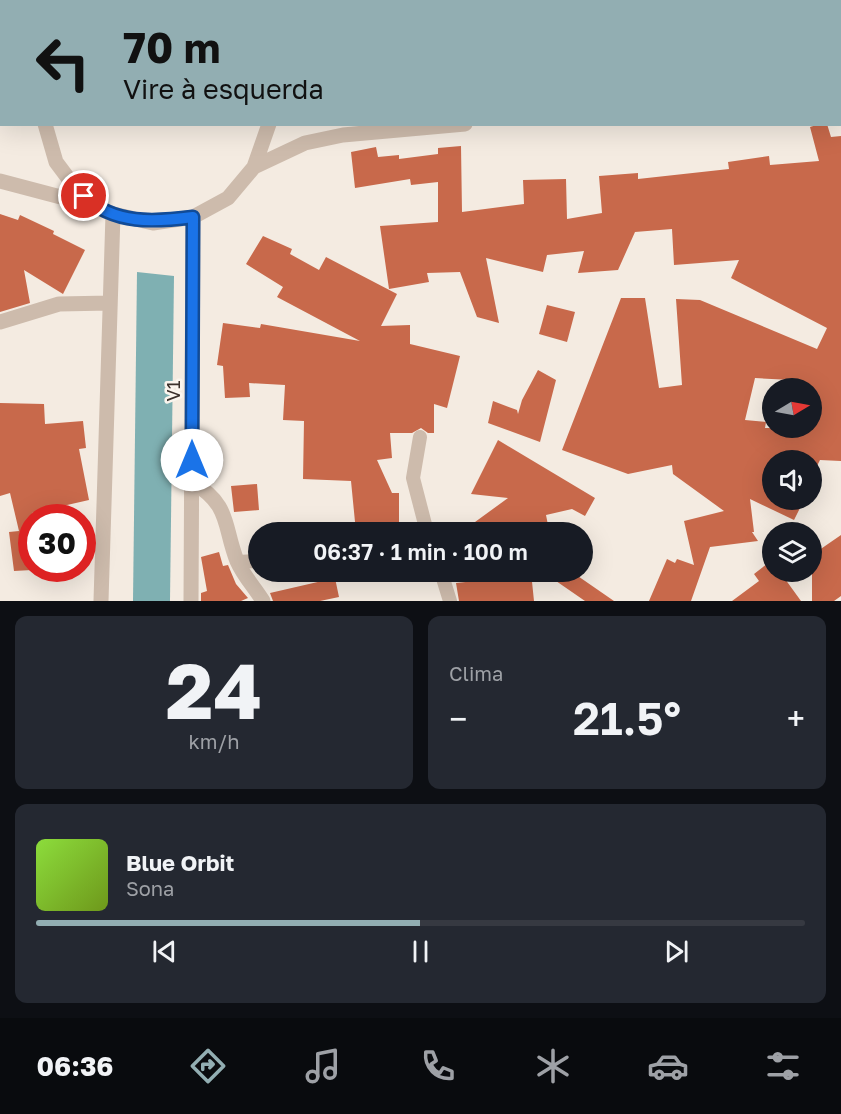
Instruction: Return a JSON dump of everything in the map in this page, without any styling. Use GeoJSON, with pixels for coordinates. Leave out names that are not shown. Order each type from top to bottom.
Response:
{"type":"FeatureCollection","features":[{"type":"Feature","properties":{"kind":"street"},"geometry":{"type":"LineString","coordinates":[[46,126],[56,162],[74,186],[94,206]]}},
{"type":"Feature","properties":{"kind":"street"},"geometry":{"type":"LineString","coordinates":[[255,167],[267,126]]}},
{"type":"Feature","properties":{"kind":"street"},"geometry":{"type":"LineString","coordinates":[[0,182],[153,223],[193,217],[228,198],[255,167],[305,143],[343,135],[443,126]]}},
{"type":"Feature","properties":{"kind":"street"},"geometry":{"type":"LineString","coordinates":[[101,601],[113,214]]}},
{"type":"Feature","properties":{"kind":"street","name":"V1"},"geometry":{"type":"LineString","coordinates":[[191,601],[193,217]]}},
{"type":"Feature","properties":{"kind":"street"},"geometry":{"type":"LineString","coordinates":[[0,322],[59,304],[111,303]]}},
{"type":"Feature","properties":{"kind":"street"},"geometry":{"type":"LineString","coordinates":[[192,482],[206,490],[223,509],[238,562],[263,601]]}},
{"type":"Feature","properties":{"kind":"lane"},"geometry":{"type":"LineString","coordinates":[[420,437],[413,478],[424,522]]}},
{"type":"Feature","properties":{"kind":"lane"},"geometry":{"type":"LineString","coordinates":[[238,562],[248,562]]}},
{"type":"Feature","properties":{"kind":"lane"},"geometry":{"type":"LineString","coordinates":[[444,582],[450,601]]}},
{"type":"Feature","properties":{"kind":"water"},"geometry":{"type":"Polygon","coordinates":[[[137,272],[174,276],[170,601],[133,601],[137,272]]]}},
{"type":"Feature","properties":{"kind":"building"},"geometry":{"type":"Polygon","coordinates":[[[828,126],[831,137],[841,136],[841,461],[822,460],[822,450],[762,450],[762,505],[750,499],[754,532],[752,532],[758,541],[710,547],[691,601],[649,601],[667,559],[675,563],[677,559],[694,565],[684,521],[724,511],[673,474],[672,465],[628,474],[562,450],[621,298],[645,298],[659,388],[682,385],[676,299],[700,300],[817,349],[827,328],[731,278],[739,260],[674,265],[672,229],[635,232],[618,270],[578,273],[584,251],[547,255],[543,272],[486,258],[499,323],[477,317],[460,272],[427,273],[429,282],[389,289],[380,226],[438,222],[438,182],[411,185],[410,179],[355,188],[351,152],[376,147],[378,157],[399,155],[399,159],[438,154],[438,148],[461,146],[462,212],[524,204],[523,180],[566,179],[567,219],[602,213],[599,176],[638,173],[638,179],[729,169],[728,162],[769,156],[770,165],[819,161],[810,127],[828,126]]]}},
{"type":"Feature","properties":{"kind":"building"},"geometry":{"type":"Polygon","coordinates":[[[0,214],[18,220],[20,215],[54,231],[53,234],[85,250],[63,294],[24,270],[30,303],[0,312],[0,214]]]}},
{"type":"Feature","properties":{"kind":"building"},"geometry":{"type":"Polygon","coordinates":[[[263,236],[292,249],[290,254],[319,270],[326,257],[397,294],[381,326],[410,325],[410,344],[460,356],[447,408],[434,404],[434,433],[428,433],[421,428],[412,433],[390,433],[392,458],[377,460],[392,493],[399,493],[399,522],[355,522],[351,481],[303,479],[304,421],[283,420],[285,385],[249,383],[250,397],[225,398],[223,366],[217,365],[223,323],[260,328],[261,324],[360,341],[277,297],[283,287],[246,264],[263,236]]]}},
{"type":"Feature","properties":{"kind":"building"},"geometry":{"type":"Polygon","coordinates":[[[547,305],[575,312],[567,342],[539,334],[547,305]]]}},
{"type":"Feature","properties":{"kind":"building"},"geometry":{"type":"Polygon","coordinates":[[[538,370],[556,380],[540,442],[488,423],[493,401],[517,410],[518,414],[522,400],[538,370]]]}},
{"type":"Feature","properties":{"kind":"building"},"geometry":{"type":"Polygon","coordinates":[[[0,403],[44,404],[45,424],[83,421],[86,448],[79,449],[89,500],[71,504],[18,504],[18,527],[10,493],[0,496],[0,403]]]}},
{"type":"Feature","properties":{"kind":"building"},"geometry":{"type":"Polygon","coordinates":[[[498,440],[595,498],[585,516],[572,509],[546,515],[547,522],[475,522],[508,498],[471,494],[498,440]]]}},
{"type":"Feature","properties":{"kind":"building"},"geometry":{"type":"Polygon","coordinates":[[[257,484],[259,510],[234,512],[231,486],[257,484]]]}},
{"type":"Feature","properties":{"kind":"building"},"geometry":{"type":"Polygon","coordinates":[[[773,510],[799,510],[794,520],[773,510]]]}},
{"type":"Feature","properties":{"kind":"building"},"geometry":{"type":"Polygon","coordinates":[[[18,531],[18,571],[14,571],[9,532],[18,531]]]}},
{"type":"Feature","properties":{"kind":"building"},"geometry":{"type":"Polygon","coordinates":[[[841,535],[841,596],[834,601],[812,601],[812,582],[822,582],[822,548],[841,535]]]}},
{"type":"Feature","properties":{"kind":"building"},"geometry":{"type":"Polygon","coordinates":[[[219,552],[223,566],[228,565],[236,584],[248,598],[241,601],[201,601],[201,593],[207,591],[201,557],[219,552]]]}},
{"type":"Feature","properties":{"kind":"building"},"geometry":{"type":"Polygon","coordinates":[[[762,568],[762,582],[787,582],[801,601],[732,601],[759,581],[754,574],[762,568]]]}},
{"type":"Feature","properties":{"kind":"building"},"geometry":{"type":"Polygon","coordinates":[[[318,582],[336,582],[339,597],[320,601],[273,601],[270,593],[318,582]]]}},
{"type":"Feature","properties":{"kind":"building"},"geometry":{"type":"Polygon","coordinates":[[[532,582],[534,601],[459,601],[456,583],[532,582]]]}},
{"type":"Feature","properties":{"kind":"building"},"geometry":{"type":"Polygon","coordinates":[[[557,582],[586,582],[614,601],[585,601],[557,582]]]}},
{"type":"Feature","properties":{"kind":"route"},"geometry":{"type":"LineString","coordinates":[[84,196],[94,206],[113,214],[153,223],[193,217],[192,460]]}}]}
